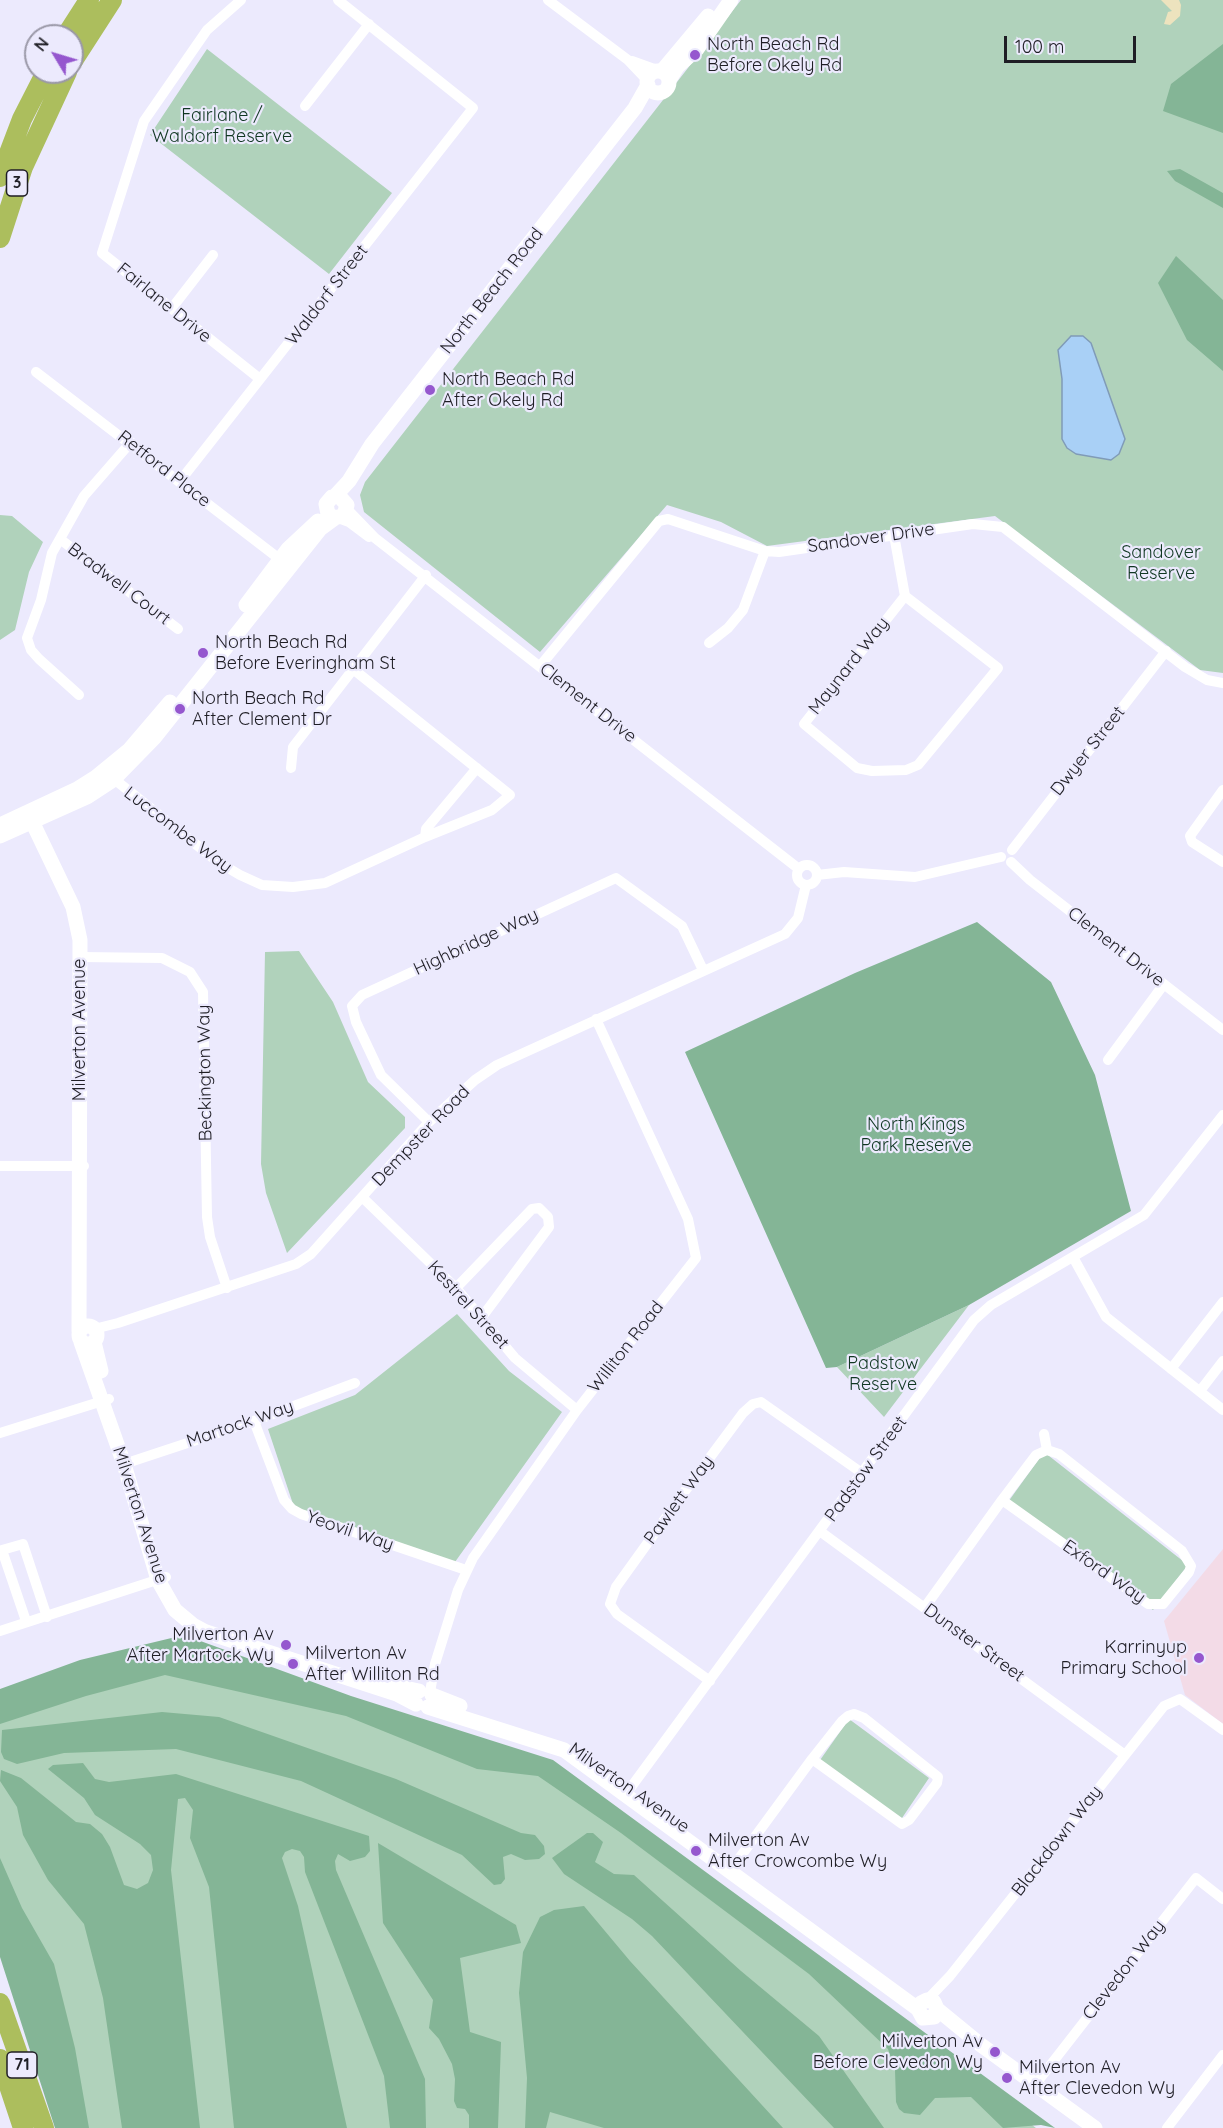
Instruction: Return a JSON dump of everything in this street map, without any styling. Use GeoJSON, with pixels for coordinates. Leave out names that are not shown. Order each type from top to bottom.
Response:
{"type":"FeatureCollection","features":[{"type":"Feature","properties":{"kind":"highway"},"geometry":{"type":"LineString","coordinates":[[74,24],[89,0]]}},
{"type":"Feature","properties":{"kind":"highway"},"geometry":{"type":"LineString","coordinates":[[84,43],[111,0]]}},
{"type":"Feature","properties":{"kind":"highway","name":"3"},"geometry":{"type":"LineString","coordinates":[[0,177],[22,119],[40,84]]}},
{"type":"Feature","properties":{"kind":"highway","name":"3"},"geometry":{"type":"LineString","coordinates":[[0,238],[23,167],[61,84]]}},
{"type":"Feature","properties":{"kind":"highway","name":"71"},"geometry":{"type":"LineString","coordinates":[[0,2003],[44,2128]]}},
{"type":"Feature","properties":{"kind":"highway","name":"71"},"geometry":{"type":"LineString","coordinates":[[0,2059],[23,2128]]}},
{"type":"Feature","properties":{"kind":"street","name":"Fairlane Drive"},"geometry":{"type":"LineString","coordinates":[[241,0],[207,30],[144,121],[102,253],[260,379]]}},
{"type":"Feature","properties":{"kind":"street"},"geometry":{"type":"LineString","coordinates":[[305,106],[369,24],[340,0]]}},
{"type":"Feature","properties":{"kind":"street"},"geometry":{"type":"LineString","coordinates":[[548,0],[657,80]]}},
{"type":"Feature","properties":{"kind":"street","name":"North Beach Road"},"geometry":{"type":"LineString","coordinates":[[0,836],[77,789],[109,775],[154,738],[284,563],[320,529],[338,508],[349,481],[372,444],[721,0]]}},
{"type":"Feature","properties":{"kind":"street","name":"North Beach Road"},"geometry":{"type":"LineString","coordinates":[[657,80],[677,67],[697,49],[731,0]]}},
{"type":"Feature","properties":{"kind":"street","name":"Waldorf Street"},"geometry":{"type":"LineString","coordinates":[[180,481],[473,108],[369,24]]}},
{"type":"Feature","properties":{"kind":"street"},"geometry":{"type":"LineString","coordinates":[[172,308],[213,255]]}},
{"type":"Feature","properties":{"kind":"street","name":"Retford Place"},"geometry":{"type":"LineString","coordinates":[[36,372],[130,442],[284,563]]}},
{"type":"Feature","properties":{"kind":"street"},"geometry":{"type":"LineString","coordinates":[[79,695],[30,650],[27,638],[41,600],[52,553],[84,496],[130,442]]}},
{"type":"Feature","properties":{"kind":"street","name":"Clement Drive"},"geometry":{"type":"LineString","coordinates":[[338,508],[799,869]]}},
{"type":"Feature","properties":{"kind":"street","name":"Sandover Drive"},"geometry":{"type":"LineString","coordinates":[[541,665],[659,521],[668,519],[765,551],[780,552],[973,524],[1003,527],[1166,651],[1207,680],[1223,683]]}},
{"type":"Feature","properties":{"kind":"street"},"geometry":{"type":"LineString","coordinates":[[894,535],[905,596]]}},
{"type":"Feature","properties":{"kind":"street","name":"Bradwell Court"},"geometry":{"type":"LineString","coordinates":[[60,539],[178,629]]}},
{"type":"Feature","properties":{"kind":"street"},"geometry":{"type":"LineString","coordinates":[[709,643],[728,628],[743,610],[765,551]]}},
{"type":"Feature","properties":{"kind":"street"},"geometry":{"type":"LineString","coordinates":[[291,768],[293,747],[426,575]]}},
{"type":"Feature","properties":{"kind":"street","name":"Maynard Way"},"geometry":{"type":"LineString","coordinates":[[905,596],[998,668],[923,762],[906,770],[872,771],[857,768],[804,724],[905,596]]}},
{"type":"Feature","properties":{"kind":"street","name":"Dwyer Street"},"geometry":{"type":"LineString","coordinates":[[1008,856],[1166,651]]}},
{"type":"Feature","properties":{"kind":"street","name":"Luccombe Way"},"geometry":{"type":"LineString","coordinates":[[109,775],[218,862],[262,885],[293,887],[325,883],[425,837],[492,810],[510,795],[353,669]]}},
{"type":"Feature","properties":{"kind":"street"},"geometry":{"type":"LineString","coordinates":[[425,837],[426,829],[477,768]]}},
{"type":"Feature","properties":{"kind":"street"},"geometry":{"type":"LineString","coordinates":[[1223,790],[1190,836],[1192,842],[1223,862]]}},
{"type":"Feature","properties":{"kind":"street","name":"North Beach Road"},"geometry":{"type":"LineString","coordinates":[[0,825],[35,815]]}},
{"type":"Feature","properties":{"kind":"street","name":"Milverton Avenue"},"geometry":{"type":"LineString","coordinates":[[35,815],[73,907],[85,957],[83,1166],[90,1335],[106,1400],[162,1579],[198,1618],[424,1696],[560,1739],[732,1867],[929,2007],[1084,2128]]}},
{"type":"Feature","properties":{"kind":"street","name":"Clement Drive"},"geometry":{"type":"LineString","coordinates":[[799,869],[810,865],[817,875],[844,872],[915,877],[1008,856],[1030,880],[1223,1030]]}},
{"type":"Feature","properties":{"kind":"street","name":"Clement Drive"},"geometry":{"type":"LineString","coordinates":[[799,869],[797,877],[806,885]]}},
{"type":"Feature","properties":{"kind":"street"},"geometry":{"type":"LineString","coordinates":[[806,885],[813,884],[817,875]]}},
{"type":"Feature","properties":{"kind":"street","name":"Highbridge Way"},"geometry":{"type":"LineString","coordinates":[[429,1122],[381,1075],[356,1022],[352,1006],[362,995],[616,878],[682,926],[703,970]]}},
{"type":"Feature","properties":{"kind":"street","name":"Dempster Road"},"geometry":{"type":"LineString","coordinates":[[90,1335],[118,1323],[227,1288],[304,1259],[429,1122],[475,1080],[497,1065],[785,934],[798,918],[806,885]]}},
{"type":"Feature","properties":{"kind":"street","name":"Beckington Way"},"geometry":{"type":"LineString","coordinates":[[85,957],[162,958],[190,972],[203,992],[207,1217],[210,1238],[227,1288]]}},
{"type":"Feature","properties":{"kind":"street"},"geometry":{"type":"LineString","coordinates":[[1108,1060],[1164,984]]}},
{"type":"Feature","properties":{"kind":"street","name":"Williton Road"},"geometry":{"type":"LineString","coordinates":[[424,1696],[466,1570],[577,1410],[696,1258],[688,1219],[596,1019]]}},
{"type":"Feature","properties":{"kind":"street","name":"Padstow Street"},"geometry":{"type":"LineString","coordinates":[[629,1791],[821,1532],[974,1320],[991,1305],[1144,1215],[1223,1115]]}},
{"type":"Feature","properties":{"kind":"street"},"geometry":{"type":"LineString","coordinates":[[0,1166],[83,1166]]}},
{"type":"Feature","properties":{"kind":"street","name":"Kestrel Street"},"geometry":{"type":"LineString","coordinates":[[362,1197],[456,1288],[515,1358],[577,1410]]}},
{"type":"Feature","properties":{"kind":"street"},"geometry":{"type":"LineString","coordinates":[[456,1288],[532,1209],[539,1208],[548,1217],[549,1227],[482,1317]]}},
{"type":"Feature","properties":{"kind":"street"},"geometry":{"type":"LineString","coordinates":[[1073,1257],[1106,1317],[1223,1410]]}},
{"type":"Feature","properties":{"kind":"street"},"geometry":{"type":"LineString","coordinates":[[1171,1369],[1223,1302]]}},
{"type":"Feature","properties":{"kind":"street"},"geometry":{"type":"LineString","coordinates":[[1200,1391],[1223,1361]]}},
{"type":"Feature","properties":{"kind":"street","name":"Martock Way"},"geometry":{"type":"LineString","coordinates":[[127,1462],[254,1421],[355,1383]]}},
{"type":"Feature","properties":{"kind":"street"},"geometry":{"type":"LineString","coordinates":[[0,1433],[106,1400]]}},
{"type":"Feature","properties":{"kind":"street","name":"Pawlett Way"},"geometry":{"type":"LineString","coordinates":[[710,1681],[617,1614],[610,1604],[616,1587],[685,1491],[744,1413],[753,1404],[761,1402],[862,1473]]}},
{"type":"Feature","properties":{"kind":"street","name":"Yeovil Way"},"geometry":{"type":"LineString","coordinates":[[254,1421],[284,1500],[292,1509],[301,1515],[466,1570]]}},
{"type":"Feature","properties":{"kind":"street"},"geometry":{"type":"LineString","coordinates":[[925,1607],[1036,1455],[1047,1450],[1044,1434]]}},
{"type":"Feature","properties":{"kind":"street","name":"Exford Way"},"geometry":{"type":"LineString","coordinates":[[1002,1500],[1139,1600],[1156,1606],[1169,1599],[1191,1566],[1182,1551],[1059,1454],[1047,1450]]}},
{"type":"Feature","properties":{"kind":"street","name":"Dunster Street"},"geometry":{"type":"LineString","coordinates":[[821,1532],[1125,1755]]}},
{"type":"Feature","properties":{"kind":"street"},"geometry":{"type":"LineString","coordinates":[[26,1621],[2,1551],[23,1544],[47,1617]]}},
{"type":"Feature","properties":{"kind":"street"},"geometry":{"type":"LineString","coordinates":[[0,1631],[162,1579]]}},
{"type":"Feature","properties":{"kind":"street","name":"Blackdown Way"},"geometry":{"type":"LineString","coordinates":[[929,2007],[950,1976],[1164,1706],[1180,1699],[1223,1730]]}},
{"type":"Feature","properties":{"kind":"street"},"geometry":{"type":"LineString","coordinates":[[732,1867],[813,1759],[842,1721],[854,1714],[864,1719],[938,1777],[937,1783],[909,1820],[902,1824],[813,1759]]}},
{"type":"Feature","properties":{"kind":"street","name":"Clevedon Way"},"geometry":{"type":"LineString","coordinates":[[1033,2087],[1196,1878],[1223,1899]]}},
{"type":"Feature","properties":{"kind":"street"},"geometry":{"type":"LineString","coordinates":[[1167,2128],[1223,2055]]}},
{"type":"Feature","properties":{"kind":"street","name":"Milverton Avenue"},"geometry":{"type":"LineString","coordinates":[[1033,2087],[1095,2128]]}},
{"type":"Feature","properties":{"kind":"shaded area","name":"Karrinyup Primary School"},"geometry":{"type":"Polygon","coordinates":[[[1223,1549],[1223,1724],[1185,1695],[1164,1621],[1223,1549]]]}},
{"type":"Feature","properties":{"kind":"green space","name":"Sandover Reserve"},"geometry":{"type":"Polygon","coordinates":[[[741,0],[1223,0],[1223,673],[1200,670],[995,516],[767,546],[721,522],[667,505],[540,652],[364,512],[360,495],[365,482],[741,0]]]}},
{"type":"Feature","properties":{"kind":"green space"},"geometry":{"type":"Polygon","coordinates":[[[1223,44],[1223,133],[1163,111],[1171,84],[1223,44]]]}},
{"type":"Feature","properties":{"kind":"green space","name":"Fairlane / Waldorf Reserve"},"geometry":{"type":"Polygon","coordinates":[[[207,49],[392,193],[329,274],[150,135],[207,49]]]}},
{"type":"Feature","properties":{"kind":"green space"},"geometry":{"type":"Polygon","coordinates":[[[1180,169],[1223,193],[1223,208],[1175,181],[1167,171],[1180,169]]]}},
{"type":"Feature","properties":{"kind":"green space"},"geometry":{"type":"Polygon","coordinates":[[[1176,256],[1223,300],[1223,371],[1187,340],[1158,283],[1176,256]]]}},
{"type":"Feature","properties":{"kind":"green space"},"geometry":{"type":"Polygon","coordinates":[[[0,515],[12,516],[43,542],[29,572],[15,630],[0,640],[0,515]]]}},
{"type":"Feature","properties":{"kind":"green space","name":"North Kings Park Reserve"},"geometry":{"type":"Polygon","coordinates":[[[977,922],[1051,982],[1095,1075],[1131,1211],[969,1305],[837,1367],[826,1368],[685,1052],[855,973],[977,922]]]}},
{"type":"Feature","properties":{"kind":"green space"},"geometry":{"type":"Polygon","coordinates":[[[299,951],[333,1002],[368,1082],[405,1117],[405,1128],[287,1253],[266,1193],[261,1164],[265,952],[299,951]]]}},
{"type":"Feature","properties":{"kind":"green space","name":"Padstow Reserve"},"geometry":{"type":"Polygon","coordinates":[[[969,1305],[884,1417],[837,1367],[969,1305]]]}},
{"type":"Feature","properties":{"kind":"green space"},"geometry":{"type":"Polygon","coordinates":[[[457,1314],[509,1371],[562,1412],[455,1562],[294,1507],[268,1429],[355,1395],[457,1314]]]}},
{"type":"Feature","properties":{"kind":"green space"},"geometry":{"type":"Polygon","coordinates":[[[1044,1452],[1188,1565],[1153,1610],[1008,1502],[1044,1452]]]}},
{"type":"Feature","properties":{"kind":"green space"},"geometry":{"type":"Polygon","coordinates":[[[184,1635],[351,1696],[553,1760],[1055,2128],[1041,2125],[1003,2128],[971,2097],[935,2098],[920,2115],[904,2113],[896,2102],[895,2070],[888,2049],[809,1974],[621,1833],[538,1776],[477,1769],[346,1716],[165,1675],[86,1696],[0,1724],[0,1689],[80,1660],[184,1635]]]}},
{"type":"Feature","properties":{"kind":"green space"},"geometry":{"type":"Polygon","coordinates":[[[178,1651],[548,1768],[1036,2128],[64,2128],[0,1926],[0,1709],[178,1651]]]}},
{"type":"Feature","properties":{"kind":"green space"},"geometry":{"type":"Polygon","coordinates":[[[162,1712],[219,1717],[396,1779],[521,1833],[535,1835],[544,1846],[545,1854],[539,1859],[525,1860],[511,1854],[503,1857],[505,1879],[501,1884],[494,1885],[462,1855],[301,1781],[176,1749],[64,1753],[17,1764],[4,1759],[1,1752],[2,1730],[162,1712]]]}},
{"type":"Feature","properties":{"kind":"green space"},"geometry":{"type":"Polygon","coordinates":[[[849,1719],[929,1778],[900,1821],[818,1763],[849,1719]]]}},
{"type":"Feature","properties":{"kind":"green space"},"geometry":{"type":"Polygon","coordinates":[[[83,1763],[95,1779],[109,1782],[176,1774],[369,1836],[370,1851],[365,1857],[350,1861],[338,1854],[335,1861],[336,1870],[425,2079],[426,2128],[390,2128],[384,2076],[305,1872],[304,1857],[300,1851],[292,1849],[285,1852],[282,1858],[298,1906],[347,2128],[234,2128],[209,1887],[190,1838],[193,1810],[185,1798],[178,1799],[171,1870],[200,2128],[122,2128],[103,1998],[84,1924],[48,1880],[23,1835],[17,1807],[0,1781],[1,1770],[21,1778],[76,1822],[90,1824],[102,1834],[110,1847],[124,1885],[137,1889],[148,1883],[153,1870],[151,1855],[140,1844],[95,1815],[84,1798],[48,1769],[53,1765],[83,1763]]]}},
{"type":"Feature","properties":{"kind":"green space"},"geometry":{"type":"Polygon","coordinates":[[[587,1833],[593,1833],[603,1842],[595,1862],[614,1874],[634,1875],[741,1971],[819,2036],[884,2128],[834,2128],[652,1936],[632,1919],[564,1874],[552,1858],[587,1833]]]}},
{"type":"Feature","properties":{"kind":"green space"},"geometry":{"type":"Polygon","coordinates":[[[378,1843],[516,1925],[521,1943],[460,1958],[470,2032],[501,2042],[498,2128],[469,2128],[469,2115],[465,2109],[457,2108],[454,2101],[455,2079],[452,2064],[439,2039],[429,2028],[433,2000],[383,1923],[378,1843]]]}},
{"type":"Feature","properties":{"kind":"green space"},"geometry":{"type":"Polygon","coordinates":[[[0,1858],[22,1908],[54,1964],[75,2048],[89,2128],[55,2128],[0,1957],[0,1858]]]}},
{"type":"Feature","properties":{"kind":"green space"},"geometry":{"type":"Polygon","coordinates":[[[584,1906],[630,1961],[783,2128],[604,2128],[550,2112],[546,2128],[525,2128],[527,2078],[519,1993],[523,1952],[540,1917],[554,1910],[584,1906]]]}},
{"type":"Feature","properties":{"kind":"sand"},"geometry":{"type":"Polygon","coordinates":[[[1161,0],[1179,0],[1181,5],[1180,16],[1170,25],[1164,24],[1168,12],[1172,11],[1161,0]]]}},
{"type":"Feature","properties":{"kind":"water"},"geometry":{"type":"Polygon","coordinates":[[[1071,336],[1083,336],[1091,343],[1125,439],[1119,454],[1111,460],[1076,454],[1067,448],[1062,439],[1062,379],[1058,350],[1071,336]]]}},
{"type":"Feature","properties":{"kind":"place","name":"North Beach Rd Before Okely Rd"},"geometry":{"type":"Point","coordinates":[695,55]}},
{"type":"Feature","properties":{"kind":"place","name":"North Beach Rd After Okely Rd"},"geometry":{"type":"Point","coordinates":[430,390]}},
{"type":"Feature","properties":{"kind":"place","name":"North Beach Rd Before Everingham St"},"geometry":{"type":"Point","coordinates":[203,653]}},
{"type":"Feature","properties":{"kind":"place","name":"North Beach Rd After Clement Dr"},"geometry":{"type":"Point","coordinates":[180,709]}},
{"type":"Feature","properties":{"kind":"place","name":"Milverton Av After Martock Wy"},"geometry":{"type":"Point","coordinates":[286,1645]}},
{"type":"Feature","properties":{"kind":"place","name":"Karrinyup Primary School"},"geometry":{"type":"Point","coordinates":[1199,1658]}},
{"type":"Feature","properties":{"kind":"place","name":"Milverton Av After Williton Rd"},"geometry":{"type":"Point","coordinates":[293,1664]}},
{"type":"Feature","properties":{"kind":"place","name":"Milverton Av After Crowcombe Wy"},"geometry":{"type":"Point","coordinates":[696,1851]}},
{"type":"Feature","properties":{"kind":"place","name":"Milverton Av Before Clevedon Wy"},"geometry":{"type":"Point","coordinates":[995,2052]}},
{"type":"Feature","properties":{"kind":"place","name":"Milverton Av After Clevedon Wy"},"geometry":{"type":"Point","coordinates":[1007,2078]}}]}
